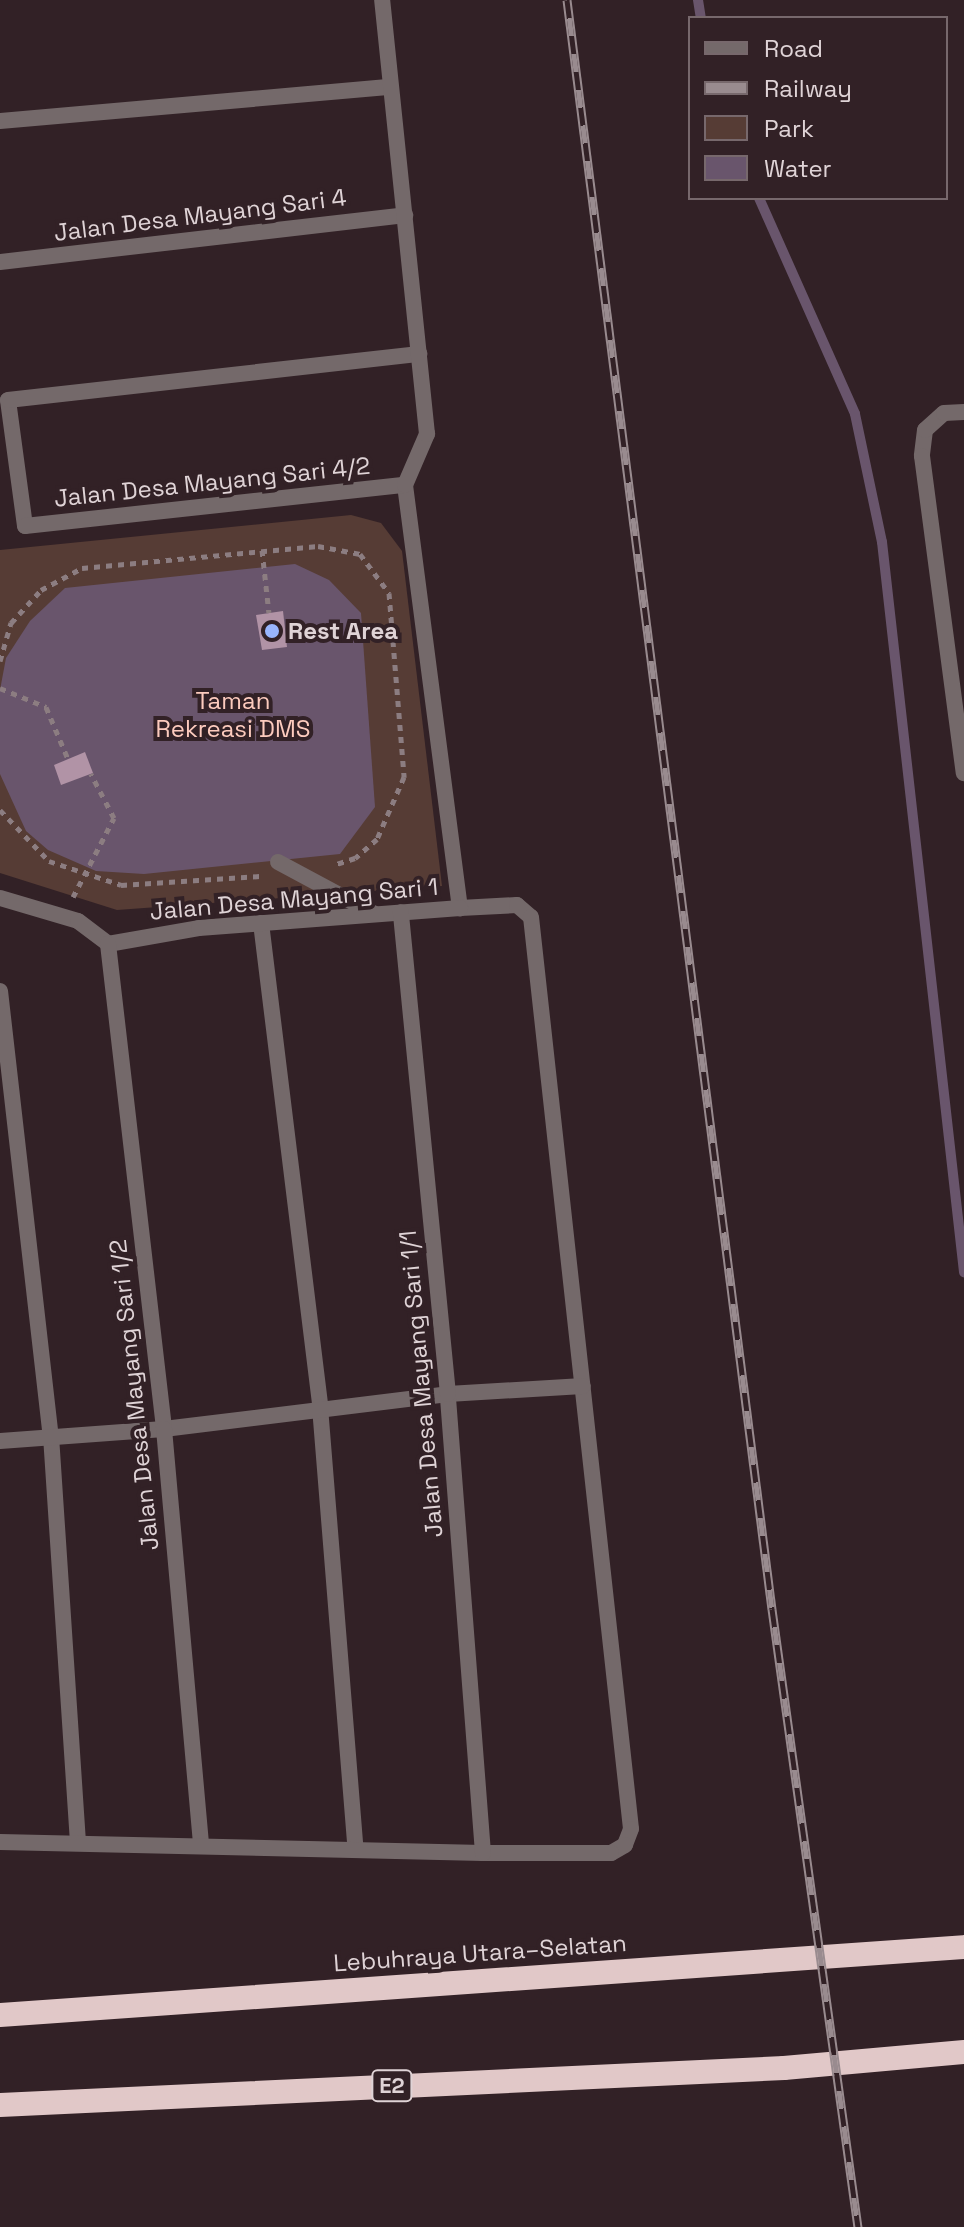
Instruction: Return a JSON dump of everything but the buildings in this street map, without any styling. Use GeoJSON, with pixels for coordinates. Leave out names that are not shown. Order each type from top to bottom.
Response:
{"type":"FeatureCollection","features":[{"type":"Feature","properties":{"kind":"highway","name":"Lebuhraya Utara–Selatan"},"geometry":{"type":"LineString","coordinates":[[0,2015],[964,1947]]}},
{"type":"Feature","properties":{"kind":"highway","name":"E2"},"geometry":{"type":"LineString","coordinates":[[0,2105],[784,2068],[964,2052]]}},
{"type":"Feature","properties":{"kind":"street"},"geometry":{"type":"LineString","coordinates":[[382,0],[427,434],[405,485],[460,908]]}},
{"type":"Feature","properties":{"kind":"street"},"geometry":{"type":"LineString","coordinates":[[0,121],[391,87]]}},
{"type":"Feature","properties":{"kind":"street","name":"Jalan Desa Mayang Sari 4"},"geometry":{"type":"LineString","coordinates":[[0,262],[405,215]]}},
{"type":"Feature","properties":{"kind":"street","name":"Jalan Desa Mayang Sari 4/2"},"geometry":{"type":"LineString","coordinates":[[405,485],[25,526],[8,400],[419,354]]}},
{"type":"Feature","properties":{"kind":"street"},"geometry":{"type":"LineString","coordinates":[[964,412],[944,413],[925,430],[922,456],[964,773]]}},
{"type":"Feature","properties":{"kind":"street"},"geometry":{"type":"LineString","coordinates":[[278,862],[375,914]]}},
{"type":"Feature","properties":{"kind":"street"},"geometry":{"type":"LineString","coordinates":[[0,898],[78,921],[108,944]]}},
{"type":"Feature","properties":{"kind":"street","name":"Jalan Desa Mayang Sari 1"},"geometry":{"type":"LineString","coordinates":[[108,944],[261,923],[460,908],[517,905],[531,917],[631,1829],[625,1845],[611,1853],[483,1853]]}},
{"type":"Feature","properties":{"kind":"street","name":"Jalan Desa Mayang Sari 1/1"},"geometry":{"type":"LineString","coordinates":[[401,912],[448,1394],[483,1853]]}},
{"type":"Feature","properties":{"kind":"street"},"geometry":{"type":"LineString","coordinates":[[261,923],[320,1407],[355,1846]]}},
{"type":"Feature","properties":{"kind":"street","name":"Jalan Desa Mayang Sari 1/2"},"geometry":{"type":"LineString","coordinates":[[108,944],[164,1429],[201,1843]]}},
{"type":"Feature","properties":{"kind":"street"},"geometry":{"type":"LineString","coordinates":[[0,991],[51,1436],[78,1842]]}},
{"type":"Feature","properties":{"kind":"street"},"geometry":{"type":"LineString","coordinates":[[0,1441],[164,1429],[320,1407],[448,1394],[583,1386]]}},
{"type":"Feature","properties":{"kind":"street"},"geometry":{"type":"LineString","coordinates":[[0,1842],[355,1846],[483,1853]]}},
{"type":"Feature","properties":{"kind":"path"},"geometry":{"type":"LineString","coordinates":[[0,661],[11,623],[41,590],[82,568],[318,546],[360,554],[389,593],[404,777],[377,839],[355,858],[297,872],[121,885],[49,861],[18,834],[0,810]]}},
{"type":"Feature","properties":{"kind":"path"},"geometry":{"type":"LineString","coordinates":[[262,550],[269,613]]}},
{"type":"Feature","properties":{"kind":"path"},"geometry":{"type":"LineString","coordinates":[[0,688],[46,707],[68,759]]}},
{"type":"Feature","properties":{"kind":"path"},"geometry":{"type":"LineString","coordinates":[[86,873],[114,818],[91,774]]}},
{"type":"Feature","properties":{"kind":"green space","name":"Taman Rekreasi DMS"},"geometry":{"type":"Polygon","coordinates":[[[351,515],[381,523],[402,551],[442,886],[117,910],[0,873],[0,550],[351,515]]]}},
{"type":"Feature","properties":{"kind":"water","name":"Taman Rekreasi DMS"},"geometry":{"type":"Polygon","coordinates":[[[295,564],[329,580],[361,613],[375,807],[340,854],[144,874],[96,871],[48,850],[26,831],[0,774],[0,690],[6,658],[30,621],[65,588],[295,564]]]}},
{"type":"Feature","properties":{"kind":"waterway"},"geometry":{"type":"LineString","coordinates":[[698,0],[701,16]]}},
{"type":"Feature","properties":{"kind":"waterway"},"geometry":{"type":"LineString","coordinates":[[760,200],[855,414],[882,542],[964,1272]]}},
{"type":"Feature","properties":{"kind":"railway"},"geometry":{"type":"LineString","coordinates":[[567,0],[772,1609],[858,2227]]}},
{"type":"Feature","properties":{"kind":"place","name":"Rest Area"},"geometry":{"type":"Point","coordinates":[272,631]}}]}
